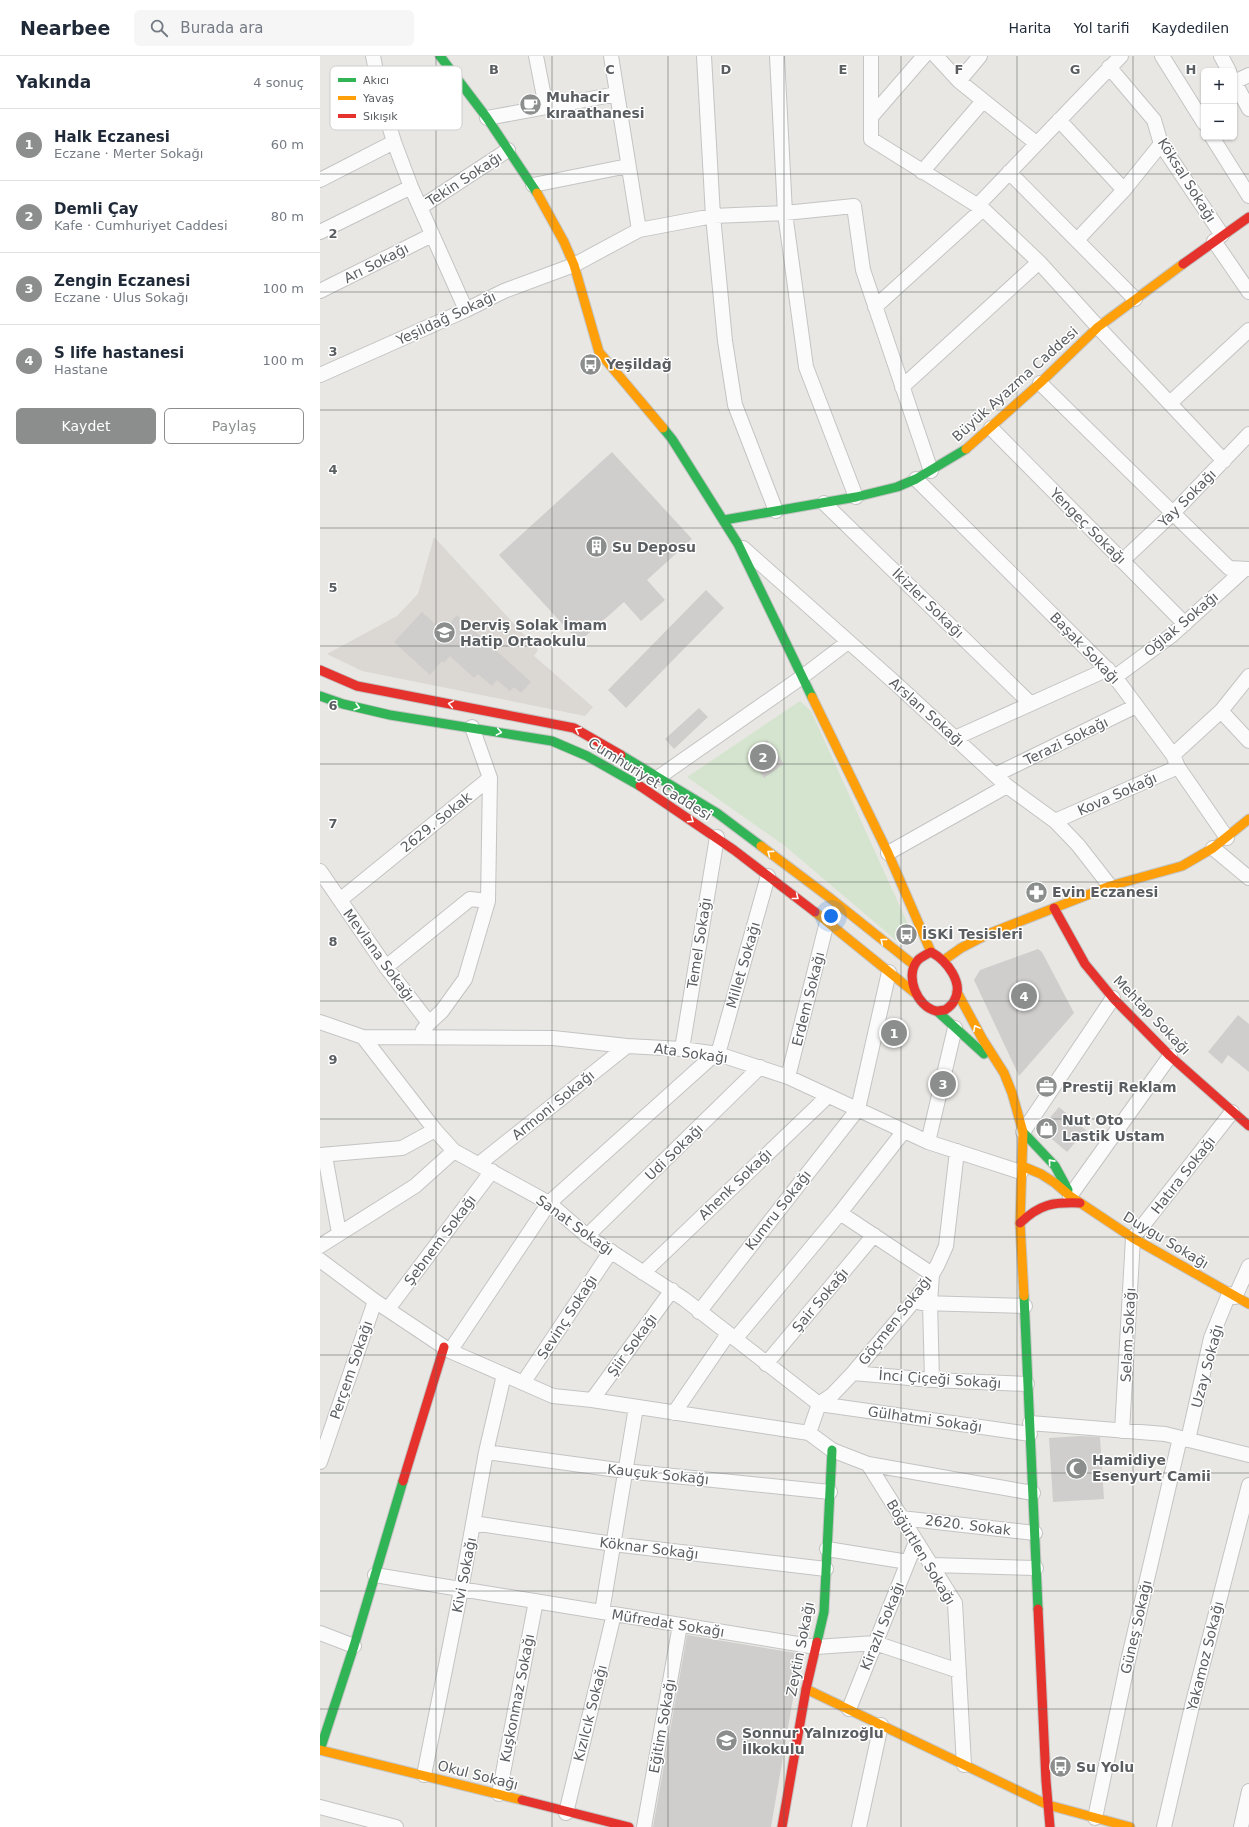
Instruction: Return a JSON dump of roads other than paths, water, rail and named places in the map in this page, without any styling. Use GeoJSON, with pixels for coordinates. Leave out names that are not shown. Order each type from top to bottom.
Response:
{"type":"FeatureCollection","features":[{"type":"Feature","properties":{"kind":"main road"},"geometry":{"type":"LineString","coordinates":[[440,56],[448,66]]}},
{"type":"Feature","properties":{"kind":"main road"},"geometry":{"type":"LineString","coordinates":[[462,85],[487,118],[533,185],[564,242],[574,265],[599,352],[672,439],[738,544],[888,853],[931,952]]}},
{"type":"Feature","properties":{"kind":"main road","name":"Büyük Ayazma Caddesi"},"geometry":{"type":"LineString","coordinates":[[724,520],[856,497],[897,487],[931,471],[964,451],[1040,383],[1098,327],[1135,298],[1249,217]]}},
{"type":"Feature","properties":{"kind":"main road","name":"Cumhuriyet Caddesi"},"geometry":{"type":"LineString","coordinates":[[320,670],[357,686],[574,728],[603,744],[649,773],[659,777],[716,813],[830,898],[914,965]]}},
{"type":"Feature","properties":{"kind":"main road","name":"Cumhuriyet Caddesi"},"geometry":{"type":"LineString","coordinates":[[320,696],[384,715],[472,727],[556,742],[580,751],[644,789],[717,837],[827,922],[915,993]]}},
{"type":"Feature","properties":{"kind":"main road"},"geometry":{"type":"LineString","coordinates":[[944,960],[961,948],[988,934],[1110,886],[1182,866],[1213,848],[1249,819]]}},
{"type":"Feature","properties":{"kind":"main road","name":"Mehtap Sokağı"},"geometry":{"type":"LineString","coordinates":[[1054,908],[1085,964],[1113,998],[1170,1056],[1243,1118]]}},
{"type":"Feature","properties":{"kind":"main road"},"geometry":{"type":"LineString","coordinates":[[1004,1074],[975,1044],[938,1012],[929,1009],[921,1002],[915,993],[912,976],[914,965],[922,955],[931,952],[938,954],[944,960],[952,974],[957,992],[982,1040],[1004,1074],[1012,1093],[1023,1132],[1020,1223],[1050,1827]]}},
{"type":"Feature","properties":{"kind":"main road"},"geometry":{"type":"LineString","coordinates":[[938,1012],[945,1010],[952,1005],[957,998],[957,992]]}},
{"type":"Feature","properties":{"kind":"main road"},"geometry":{"type":"LineString","coordinates":[[1020,1223],[1038,1207],[1048,1203],[1075,1199],[1055,1166],[1023,1132]]}},
{"type":"Feature","properties":{"kind":"main road","name":"Duygu Sokağı"},"geometry":{"type":"LineString","coordinates":[[1021,1171],[1041,1174],[1133,1238],[1249,1304]]}},
{"type":"Feature","properties":{"kind":"main road"},"geometry":{"type":"LineString","coordinates":[[320,1750],[447,1349]]}},
{"type":"Feature","properties":{"kind":"main road","name":"Zeytin Sokağı"},"geometry":{"type":"LineString","coordinates":[[782,1827],[806,1689],[824,1612],[832,1450]]}},
{"type":"Feature","properties":{"kind":"main road"},"geometry":{"type":"LineString","coordinates":[[806,1689],[1048,1805],[1130,1827]]}},
{"type":"Feature","properties":{"kind":"main road","name":"Okul Sokağı"},"geometry":{"type":"LineString","coordinates":[[320,1750],[499,1794],[602,1824],[629,1827]]}},
{"type":"Feature","properties":{"kind":"street"},"geometry":{"type":"LineString","coordinates":[[373,56],[375,66]]}},
{"type":"Feature","properties":{"kind":"street"},"geometry":{"type":"LineString","coordinates":[[536,56],[546,107]]}},
{"type":"Feature","properties":{"kind":"street"},"geometry":{"type":"LineString","coordinates":[[611,56],[639,230]]}},
{"type":"Feature","properties":{"kind":"street"},"geometry":{"type":"LineString","coordinates":[[704,56],[713,216],[725,341],[735,405],[776,511]]}},
{"type":"Feature","properties":{"kind":"street"},"geometry":{"type":"LineString","coordinates":[[777,56],[785,213],[806,367],[856,497]]}},
{"type":"Feature","properties":{"kind":"street"},"geometry":{"type":"LineString","coordinates":[[871,56],[871,139],[980,207],[1039,262],[1224,461]]}},
{"type":"Feature","properties":{"kind":"street"},"geometry":{"type":"LineString","coordinates":[[871,117],[924,56]]}},
{"type":"Feature","properties":{"kind":"street"},"geometry":{"type":"LineString","coordinates":[[936,56],[959,82],[1036,143]]}},
{"type":"Feature","properties":{"kind":"street"},"geometry":{"type":"LineString","coordinates":[[959,82],[980,56]]}},
{"type":"Feature","properties":{"kind":"street"},"geometry":{"type":"LineString","coordinates":[[931,471],[875,307],[980,207],[1009,172],[1036,143],[1121,56]]}},
{"type":"Feature","properties":{"kind":"street"},"geometry":{"type":"LineString","coordinates":[[1162,56],[1201,118]]}},
{"type":"Feature","properties":{"kind":"street"},"geometry":{"type":"LineString","coordinates":[[1221,56],[1227,68]]}},
{"type":"Feature","properties":{"kind":"street","name":"Köksal Sokağı"},"geometry":{"type":"LineString","coordinates":[[1109,68],[1154,120],[1161,144],[1249,292]]}},
{"type":"Feature","properties":{"kind":"street"},"geometry":{"type":"LineString","coordinates":[[1237,81],[1249,75]]}},
{"type":"Feature","properties":{"kind":"street"},"geometry":{"type":"LineString","coordinates":[[1237,87],[1249,109]]}},
{"type":"Feature","properties":{"kind":"street"},"geometry":{"type":"LineString","coordinates":[[487,118],[616,94]]}},
{"type":"Feature","properties":{"kind":"street"},"geometry":{"type":"LineString","coordinates":[[922,172],[983,100]]}},
{"type":"Feature","properties":{"kind":"street"},"geometry":{"type":"LineString","coordinates":[[1059,120],[1124,190]]}},
{"type":"Feature","properties":{"kind":"street"},"geometry":{"type":"LineString","coordinates":[[390,130],[410,187],[421,207],[466,310]]}},
{"type":"Feature","properties":{"kind":"street"},"geometry":{"type":"LineString","coordinates":[[1214,140],[1249,196]]}},
{"type":"Feature","properties":{"kind":"street"},"geometry":{"type":"LineString","coordinates":[[320,180],[394,142]]}},
{"type":"Feature","properties":{"kind":"street"},"geometry":{"type":"LineString","coordinates":[[1077,240],[1124,190],[1161,144]]}},
{"type":"Feature","properties":{"kind":"street","name":"Tekin Sokağı"},"geometry":{"type":"LineString","coordinates":[[421,207],[508,150]]}},
{"type":"Feature","properties":{"kind":"street"},"geometry":{"type":"LineString","coordinates":[[533,185],[628,166]]}},
{"type":"Feature","properties":{"kind":"street"},"geometry":{"type":"LineString","coordinates":[[1009,172],[1135,298]]}},
{"type":"Feature","properties":{"kind":"street"},"geometry":{"type":"LineString","coordinates":[[320,232],[410,187]]}},
{"type":"Feature","properties":{"kind":"street","name":"Yeşildağ Sokağı"},"geometry":{"type":"LineString","coordinates":[[320,375],[466,310],[504,291],[574,265],[639,230],[713,216],[785,213],[854,206],[863,270],[875,307]]}},
{"type":"Feature","properties":{"kind":"street","name":"Arı Sokağı"},"geometry":{"type":"LineString","coordinates":[[320,291],[432,235]]}},
{"type":"Feature","properties":{"kind":"street"},"geometry":{"type":"LineString","coordinates":[[902,387],[1039,262]]}},
{"type":"Feature","properties":{"kind":"street"},"geometry":{"type":"LineString","coordinates":[[1170,403],[1249,330]]}},
{"type":"Feature","properties":{"kind":"street"},"geometry":{"type":"LineString","coordinates":[[1040,383],[1172,514],[1229,568],[1247,569]]}},
{"type":"Feature","properties":{"kind":"street","name":"Yengeç Sokağı"},"geometry":{"type":"LineString","coordinates":[[990,428],[1185,624]]}},
{"type":"Feature","properties":{"kind":"street","name":"Yay Sokağı"},"geometry":{"type":"LineString","coordinates":[[1122,561],[1172,514],[1249,434]]}},
{"type":"Feature","properties":{"kind":"street","name":"Başak Sokağı"},"geometry":{"type":"LineString","coordinates":[[916,479],[1111,673],[1176,761],[1227,838]]}},
{"type":"Feature","properties":{"kind":"street","name":"İkizler Sokağı"},"geometry":{"type":"LineString","coordinates":[[824,503],[1031,704]]}},
{"type":"Feature","properties":{"kind":"street","name":"Arslan Sokağı"},"geometry":{"type":"LineString","coordinates":[[738,544],[1007,786],[1055,822],[1078,845],[1110,886]]}},
{"type":"Feature","properties":{"kind":"street","name":"Oğlak Sokağı"},"geometry":{"type":"LineString","coordinates":[[955,738],[1031,704],[1111,673],[1185,624],[1247,569]]}},
{"type":"Feature","properties":{"kind":"street"},"geometry":{"type":"LineString","coordinates":[[659,777],[802,677],[848,642]]}},
{"type":"Feature","properties":{"kind":"street","name":"Kova Sokağı"},"geometry":{"type":"LineString","coordinates":[[1055,822],[1176,761],[1221,711],[1249,676]]}},
{"type":"Feature","properties":{"kind":"street","name":"Terazi Sokağı"},"geometry":{"type":"LineString","coordinates":[[996,775],[1136,706]]}},
{"type":"Feature","properties":{"kind":"street"},"geometry":{"type":"LineString","coordinates":[[1221,711],[1249,741]]}},
{"type":"Feature","properties":{"kind":"street"},"geometry":{"type":"LineString","coordinates":[[416,1037],[442,1011],[465,979],[488,901],[490,778],[472,727]]}},
{"type":"Feature","properties":{"kind":"street","name":"2629. Sokak"},"geometry":{"type":"LineString","coordinates":[[340,900],[490,778]]}},
{"type":"Feature","properties":{"kind":"street"},"geometry":{"type":"LineString","coordinates":[[888,853],[1007,786]]}},
{"type":"Feature","properties":{"kind":"street","name":"Temel Sokağı"},"geometry":{"type":"LineString","coordinates":[[682,1049],[717,837]]}},
{"type":"Feature","properties":{"kind":"street"},"geometry":{"type":"LineString","coordinates":[[1213,848],[1249,878]]}},
{"type":"Feature","properties":{"kind":"street","name":"Mevlana Sokağı"},"geometry":{"type":"LineString","coordinates":[[320,871],[386,967],[429,1023]]}},
{"type":"Feature","properties":{"kind":"street","name":"Millet Sokağı"},"geometry":{"type":"LineString","coordinates":[[717,1054],[768,876]]}},
{"type":"Feature","properties":{"kind":"street"},"geometry":{"type":"LineString","coordinates":[[386,967],[470,899],[488,901]]}},
{"type":"Feature","properties":{"kind":"street","name":"Erdem Sokağı"},"geometry":{"type":"LineString","coordinates":[[788,1077],[827,922]]}},
{"type":"Feature","properties":{"kind":"street"},"geometry":{"type":"LineString","coordinates":[[858,1109],[890,972]]}},
{"type":"Feature","properties":{"kind":"street"},"geometry":{"type":"LineString","coordinates":[[1023,1132],[1113,998]]}},
{"type":"Feature","properties":{"kind":"street"},"geometry":{"type":"LineString","coordinates":[[320,1022],[363,1037]]}},
{"type":"Feature","properties":{"kind":"street"},"geometry":{"type":"LineString","coordinates":[[928,1142],[955,1028]]}},
{"type":"Feature","properties":{"kind":"street","name":"Ata Sokağı"},"geometry":{"type":"LineString","coordinates":[[363,1037],[553,1038],[627,1046],[682,1049],[717,1054],[788,1077],[928,1142],[1021,1171]]}},
{"type":"Feature","properties":{"kind":"street","name":"Sanat Sokağı"},"geometry":{"type":"LineString","coordinates":[[363,1037],[435,1130],[454,1151],[549,1203],[587,1236],[642,1273],[672,1290],[819,1404]]}},
{"type":"Feature","properties":{"kind":"street","name":"Armoni Sokağı"},"geometry":{"type":"LineString","coordinates":[[479,1164],[627,1046]]}},
{"type":"Feature","properties":{"kind":"street"},"geometry":{"type":"LineString","coordinates":[[447,1349],[549,1203],[717,1054]]}},
{"type":"Feature","properties":{"kind":"street"},"geometry":{"type":"LineString","coordinates":[[1075,1199],[1170,1056]]}},
{"type":"Feature","properties":{"kind":"street","name":"Udi Sokağı"},"geometry":{"type":"LineString","coordinates":[[587,1236],[760,1067]]}},
{"type":"Feature","properties":{"kind":"street","name":"Ahenk Sokağı"},"geometry":{"type":"LineString","coordinates":[[642,1273],[828,1096]]}},
{"type":"Feature","properties":{"kind":"street","name":"Kumru Sokağı"},"geometry":{"type":"LineString","coordinates":[[699,1312],[858,1109]]}},
{"type":"Feature","properties":{"kind":"street","name":"Hatıra Sokağı"},"geometry":{"type":"LineString","coordinates":[[1133,1238],[1243,1118]]}},
{"type":"Feature","properties":{"kind":"street"},"geometry":{"type":"LineString","coordinates":[[339,1233],[323,1155],[402,1148],[435,1130]]}},
{"type":"Feature","properties":{"kind":"street"},"geometry":{"type":"LineString","coordinates":[[674,1413],[732,1336],[840,1213],[904,1131]]}},
{"type":"Feature","properties":{"kind":"street"},"geometry":{"type":"LineString","coordinates":[[320,1246],[416,1186],[454,1151]]}},
{"type":"Feature","properties":{"kind":"street","name":"Göçmen Sokağı"},"geometry":{"type":"LineString","coordinates":[[819,1404],[832,1395],[853,1373],[913,1302],[932,1274],[946,1246],[957,1151]]}},
{"type":"Feature","properties":{"kind":"street","name":"Şebnem Sokağı"},"geometry":{"type":"LineString","coordinates":[[388,1309],[492,1171]]}},
{"type":"Feature","properties":{"kind":"street"},"geometry":{"type":"LineString","coordinates":[[840,1213],[932,1274],[930,1303],[932,1380]]}},
{"type":"Feature","properties":{"kind":"street","name":"Şair Sokağı"},"geometry":{"type":"LineString","coordinates":[[766,1364],[874,1235]]}},
{"type":"Feature","properties":{"kind":"street","name":"Selam Sokağı"},"geometry":{"type":"LineString","coordinates":[[1122,1431],[1133,1238]]}},
{"type":"Feature","properties":{"kind":"street","name":"Sevinç Sokağı"},"geometry":{"type":"LineString","coordinates":[[523,1383],[611,1251]]}},
{"type":"Feature","properties":{"kind":"street"},"geometry":{"type":"LineString","coordinates":[[320,1260],[375,1301],[447,1349],[553,1396],[592,1400],[809,1433],[832,1450],[868,1464],[1033,1493]]}},
{"type":"Feature","properties":{"kind":"street","name":"Uzay Sokağı"},"geometry":{"type":"LineString","coordinates":[[1184,1439],[1212,1338],[1232,1295],[1249,1266]]}},
{"type":"Feature","properties":{"kind":"street","name":"Şiir Sokağı"},"geometry":{"type":"LineString","coordinates":[[592,1400],[672,1290]]}},
{"type":"Feature","properties":{"kind":"street","name":"Perçem Sokağı"},"geometry":{"type":"LineString","coordinates":[[320,1462],[375,1301]]}},
{"type":"Feature","properties":{"kind":"street"},"geometry":{"type":"LineString","coordinates":[[913,1302],[1025,1306]]}},
{"type":"Feature","properties":{"kind":"street","name":"İnci Çiçeği Sokağı"},"geometry":{"type":"LineString","coordinates":[[853,1373],[932,1380],[1027,1384]]}},
{"type":"Feature","properties":{"kind":"street","name":"Kivi Sokağı"},"geometry":{"type":"LineString","coordinates":[[424,1775],[461,1590],[486,1452],[504,1375]]}},
{"type":"Feature","properties":{"kind":"street"},"geometry":{"type":"LineString","coordinates":[[809,1433],[819,1404]]}},
{"type":"Feature","properties":{"kind":"street","name":"Gülhatmi Sokağı"},"geometry":{"type":"LineString","coordinates":[[819,1404],[1030,1428],[1166,1434],[1249,1455]]}},
{"type":"Feature","properties":{"kind":"street","name":"Kızılcık Sokağı"},"geometry":{"type":"LineString","coordinates":[[566,1813],[608,1613],[613,1544],[636,1407]]}},
{"type":"Feature","properties":{"kind":"street","name":"Güneş Sokağı"},"geometry":{"type":"LineString","coordinates":[[1094,1818],[1128,1661],[1184,1439]]}},
{"type":"Feature","properties":{"kind":"street","name":"Kauçuk Sokağı"},"geometry":{"type":"LineString","coordinates":[[486,1452],[625,1471],[830,1492]]}},
{"type":"Feature","properties":{"kind":"street","name":"Böğürtlen Sokağı"},"geometry":{"type":"LineString","coordinates":[[868,1464],[955,1603],[964,1765]]}},
{"type":"Feature","properties":{"kind":"street","name":"Yakamoz Sokağı"},"geometry":{"type":"LineString","coordinates":[[1164,1827],[1192,1706],[1249,1485]]}},
{"type":"Feature","properties":{"kind":"street","name":"2620. Sokak"},"geometry":{"type":"LineString","coordinates":[[901,1518],[1035,1533]]}},
{"type":"Feature","properties":{"kind":"street","name":"Köknar Sokağı"},"geometry":{"type":"LineString","coordinates":[[473,1524],[613,1544],[826,1569]]}},
{"type":"Feature","properties":{"kind":"street","name":"Kirazlı Sokağı"},"geometry":{"type":"LineString","coordinates":[[848,1709],[916,1542]]}},
{"type":"Feature","properties":{"kind":"street"},"geometry":{"type":"LineString","coordinates":[[827,1549],[908,1562]]}},
{"type":"Feature","properties":{"kind":"street"},"geometry":{"type":"LineString","coordinates":[[931,1565],[1036,1568]]}},
{"type":"Feature","properties":{"kind":"street","name":"Müfredat Sokağı"},"geometry":{"type":"LineString","coordinates":[[375,1575],[816,1646],[875,1643],[959,1672]]}},
{"type":"Feature","properties":{"kind":"street","name":"Kuşkonmaz Sokağı"},"geometry":{"type":"LineString","coordinates":[[499,1794],[536,1601]]}},
{"type":"Feature","properties":{"kind":"street","name":"Eğitim Sokağı"},"geometry":{"type":"LineString","coordinates":[[644,1827],[680,1625]]}},
{"type":"Feature","properties":{"kind":"street"},"geometry":{"type":"LineString","coordinates":[[320,1633],[354,1646]]}},
{"type":"Feature","properties":{"kind":"street"},"geometry":{"type":"LineString","coordinates":[[859,1827],[881,1725]]}},
{"type":"Feature","properties":{"kind":"street"},"geometry":{"type":"LineString","coordinates":[[1241,1827],[1249,1791]]}},
{"type":"Feature","properties":{"kind":"street"},"geometry":{"type":"LineString","coordinates":[[320,1807],[396,1827]]}},
{"type":"Feature","properties":{"kind":"place","name":"Muhacir kıraathanesi"},"geometry":{"type":"Point","coordinates":[531,105]}},
{"type":"Feature","properties":{"kind":"place","name":"Yeşildağ"},"geometry":{"type":"Point","coordinates":[590,364]}},
{"type":"Feature","properties":{"kind":"place","name":"Su Deposu"},"geometry":{"type":"Point","coordinates":[596,547]}},
{"type":"Feature","properties":{"kind":"place","name":"Derviş Solak İmam Hatip Ortaokulu"},"geometry":{"type":"Point","coordinates":[444,633]}},
{"type":"Feature","properties":{"kind":"place","name":"Demli Çay"},"geometry":{"type":"Point","coordinates":[763,757]}},
{"type":"Feature","properties":{"kind":"place","name":"Evin Eczanesi"},"geometry":{"type":"Point","coordinates":[1036,892]}},
{"type":"Feature","properties":{"kind":"place","name":"İSKİ Tesisleri"},"geometry":{"type":"Point","coordinates":[907,934]}},
{"type":"Feature","properties":{"kind":"place","name":"S life hastanesi"},"geometry":{"type":"Point","coordinates":[1024,996]}},
{"type":"Feature","properties":{"kind":"place","name":"Halk Eczanesi"},"geometry":{"type":"Point","coordinates":[894,1033]}},
{"type":"Feature","properties":{"kind":"place","name":"Zengin Eczanesi"},"geometry":{"type":"Point","coordinates":[943,1084]}},
{"type":"Feature","properties":{"kind":"place","name":"Prestij Reklam"},"geometry":{"type":"Point","coordinates":[1047,1087]}},
{"type":"Feature","properties":{"kind":"place","name":"Nut Oto Lastik Ustam"},"geometry":{"type":"Point","coordinates":[1046,1128]}},
{"type":"Feature","properties":{"kind":"place","name":"Hamidiye Esenyurt Camii"},"geometry":{"type":"Point","coordinates":[1077,1468]}},
{"type":"Feature","properties":{"kind":"place","name":"Sonnur Yalnızoğlu İlkokulu"},"geometry":{"type":"Point","coordinates":[727,1741]}},
{"type":"Feature","properties":{"kind":"place","name":"Su Yolu"},"geometry":{"type":"Point","coordinates":[1061,1767]}}]}
